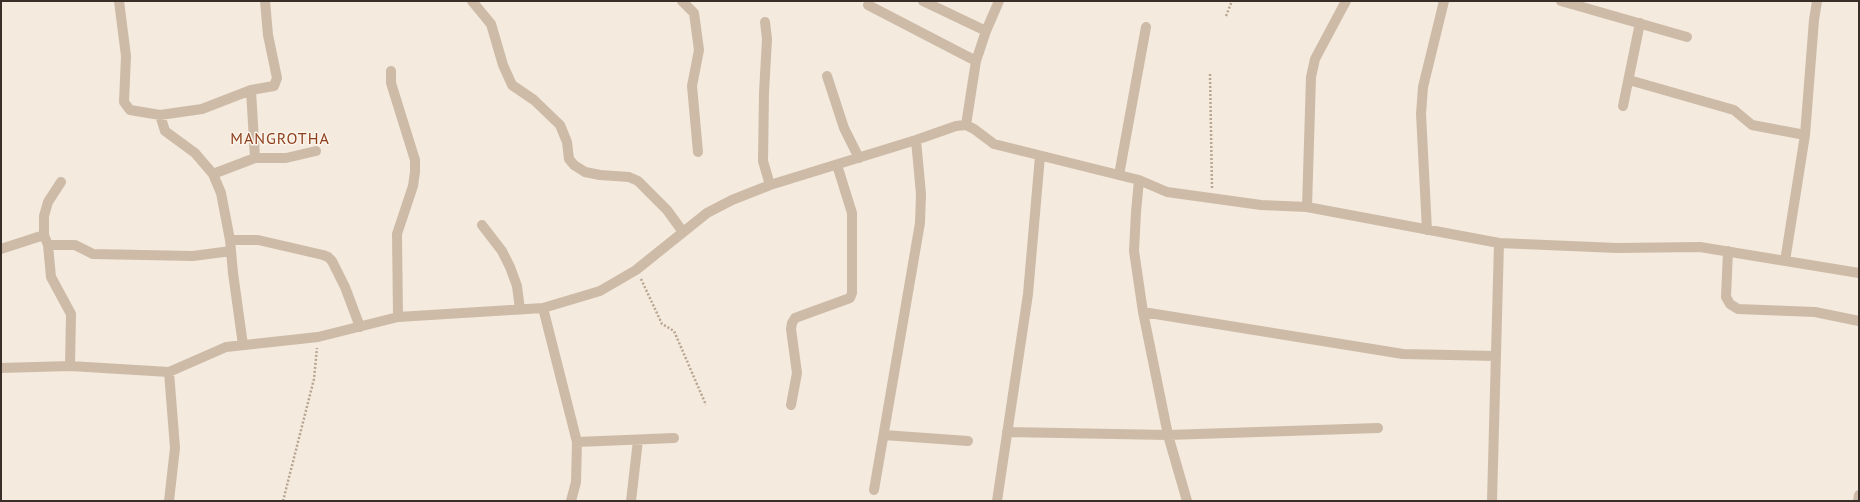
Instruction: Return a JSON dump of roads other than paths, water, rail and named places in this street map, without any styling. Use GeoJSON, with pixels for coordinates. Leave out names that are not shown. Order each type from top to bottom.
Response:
{"type":"FeatureCollection","features":[{"type":"Feature","properties":{"kind":"street"},"geometry":{"type":"LineString","coordinates":[[119,1],[126,56],[124,102],[130,110],[160,115],[202,109],[252,90],[274,86],[278,78],[268,35],[265,1]]}},
{"type":"Feature","properties":{"kind":"street"},"geometry":{"type":"LineString","coordinates":[[472,1],[491,24],[503,65],[512,85],[534,100],[560,125],[567,142],[569,159],[574,165],[585,172],[600,175],[629,177],[638,181],[667,210],[683,232]]}},
{"type":"Feature","properties":{"kind":"street"},"geometry":{"type":"LineString","coordinates":[[682,1],[694,13],[699,50],[692,86],[698,152]]}},
{"type":"Feature","properties":{"kind":"street"},"geometry":{"type":"LineString","coordinates":[[924,1],[986,31]]}},
{"type":"Feature","properties":{"kind":"street"},"geometry":{"type":"LineString","coordinates":[[966,125],[976,61],[986,31],[999,1]]}},
{"type":"Feature","properties":{"kind":"street"},"geometry":{"type":"LineString","coordinates":[[1307,207],[1311,77],[1315,59],[1346,1]]}},
{"type":"Feature","properties":{"kind":"street"},"geometry":{"type":"LineString","coordinates":[[1427,230],[1421,114],[1423,87],[1444,1]]}},
{"type":"Feature","properties":{"kind":"street"},"geometry":{"type":"LineString","coordinates":[[1561,1],[1687,37]]}},
{"type":"Feature","properties":{"kind":"street"},"geometry":{"type":"LineString","coordinates":[[1785,261],[1805,135],[1814,20],[1817,1]]}},
{"type":"Feature","properties":{"kind":"street"},"geometry":{"type":"LineString","coordinates":[[868,5],[976,61]]}},
{"type":"Feature","properties":{"kind":"street"},"geometry":{"type":"LineString","coordinates":[[765,22],[768,40],[764,93],[763,161],[770,185]]}},
{"type":"Feature","properties":{"kind":"street"},"geometry":{"type":"LineString","coordinates":[[1623,106],[1640,23]]}},
{"type":"Feature","properties":{"kind":"street"},"geometry":{"type":"LineString","coordinates":[[1119,175],[1146,27]]}},
{"type":"Feature","properties":{"kind":"street"},"geometry":{"type":"LineString","coordinates":[[391,71],[391,83],[415,160],[413,186],[397,234],[398,317]]}},
{"type":"Feature","properties":{"kind":"street"},"geometry":{"type":"LineString","coordinates":[[827,76],[844,128],[859,158]]}},
{"type":"Feature","properties":{"kind":"street"},"geometry":{"type":"LineString","coordinates":[[1629,80],[1734,110],[1752,125],[1805,135]]}},
{"type":"Feature","properties":{"kind":"street"},"geometry":{"type":"LineString","coordinates":[[252,90],[254,158]]}},
{"type":"Feature","properties":{"kind":"street"},"geometry":{"type":"LineString","coordinates":[[160,115],[165,131],[195,154],[213,174],[221,193],[230,240],[243,345]]}},
{"type":"Feature","properties":{"kind":"street"},"geometry":{"type":"LineString","coordinates":[[1,368],[70,366],[169,372],[226,347],[318,337],[398,317],[543,308],[600,291],[636,270],[713,210],[732,200],[770,185],[916,140],[956,126],[966,125],[994,144],[1139,180],[1167,192],[1261,205],[1307,207],[1499,244],[1617,248],[1700,246],[1859,273]]}},
{"type":"Feature","properties":{"kind":"street"},"geometry":{"type":"LineString","coordinates":[[874,490],[920,223],[921,194],[916,140]]}},
{"type":"Feature","properties":{"kind":"street"},"geometry":{"type":"LineString","coordinates":[[213,174],[254,158],[286,158],[316,151]]}},
{"type":"Feature","properties":{"kind":"street"},"geometry":{"type":"LineString","coordinates":[[997,501],[1028,294],[1040,156]]}},
{"type":"Feature","properties":{"kind":"street"},"geometry":{"type":"LineString","coordinates":[[791,405],[797,373],[791,329],[795,318],[850,298],[852,293],[852,213],[837,165]]}},
{"type":"Feature","properties":{"kind":"street"},"geometry":{"type":"LineString","coordinates":[[1139,180],[1134,251],[1143,312],[1168,435],[1187,501]]}},
{"type":"Feature","properties":{"kind":"street"},"geometry":{"type":"LineString","coordinates":[[60,182],[48,202],[44,216],[44,235],[48,245],[52,277],[71,314],[70,366]]}},
{"type":"Feature","properties":{"kind":"street"},"geometry":{"type":"LineString","coordinates":[[482,225],[502,251],[510,267],[517,286],[520,310]]}},
{"type":"Feature","properties":{"kind":"street"},"geometry":{"type":"LineString","coordinates":[[1,248],[44,235]]}},
{"type":"Feature","properties":{"kind":"street"},"geometry":{"type":"LineString","coordinates":[[230,240],[258,240],[328,257],[332,261],[345,287],[360,327]]}},
{"type":"Feature","properties":{"kind":"street"},"geometry":{"type":"LineString","coordinates":[[1492,501],[1499,244]]}},
{"type":"Feature","properties":{"kind":"street"},"geometry":{"type":"LineString","coordinates":[[48,245],[75,245],[93,254],[193,256],[231,251]]}},
{"type":"Feature","properties":{"kind":"street"},"geometry":{"type":"LineString","coordinates":[[1728,251],[1726,297],[1730,304],[1738,309],[1815,312],[1859,321]]}},
{"type":"Feature","properties":{"kind":"street"},"geometry":{"type":"LineString","coordinates":[[543,308],[577,442],[576,482],[571,501]]}},
{"type":"Feature","properties":{"kind":"street"},"geometry":{"type":"LineString","coordinates":[[1143,312],[1403,354],[1496,356]]}},
{"type":"Feature","properties":{"kind":"street"},"geometry":{"type":"LineString","coordinates":[[169,372],[175,448],[169,501]]}},
{"type":"Feature","properties":{"kind":"street"},"geometry":{"type":"LineString","coordinates":[[1007,432],[1168,435],[1378,428]]}},
{"type":"Feature","properties":{"kind":"street"},"geometry":{"type":"LineString","coordinates":[[884,435],[968,441]]}},
{"type":"Feature","properties":{"kind":"street"},"geometry":{"type":"LineString","coordinates":[[577,442],[674,438]]}},
{"type":"Feature","properties":{"kind":"street"},"geometry":{"type":"LineString","coordinates":[[631,501],[638,440]]}},
{"type":"Feature","properties":{"kind":"street"},"geometry":{"type":"LineString","coordinates":[[1858,501],[1859,495]]}},
{"type":"Feature","properties":{"kind":"district","name":"MANGROTHA"},"geometry":{"type":"Point","coordinates":[280,139]}}]}
